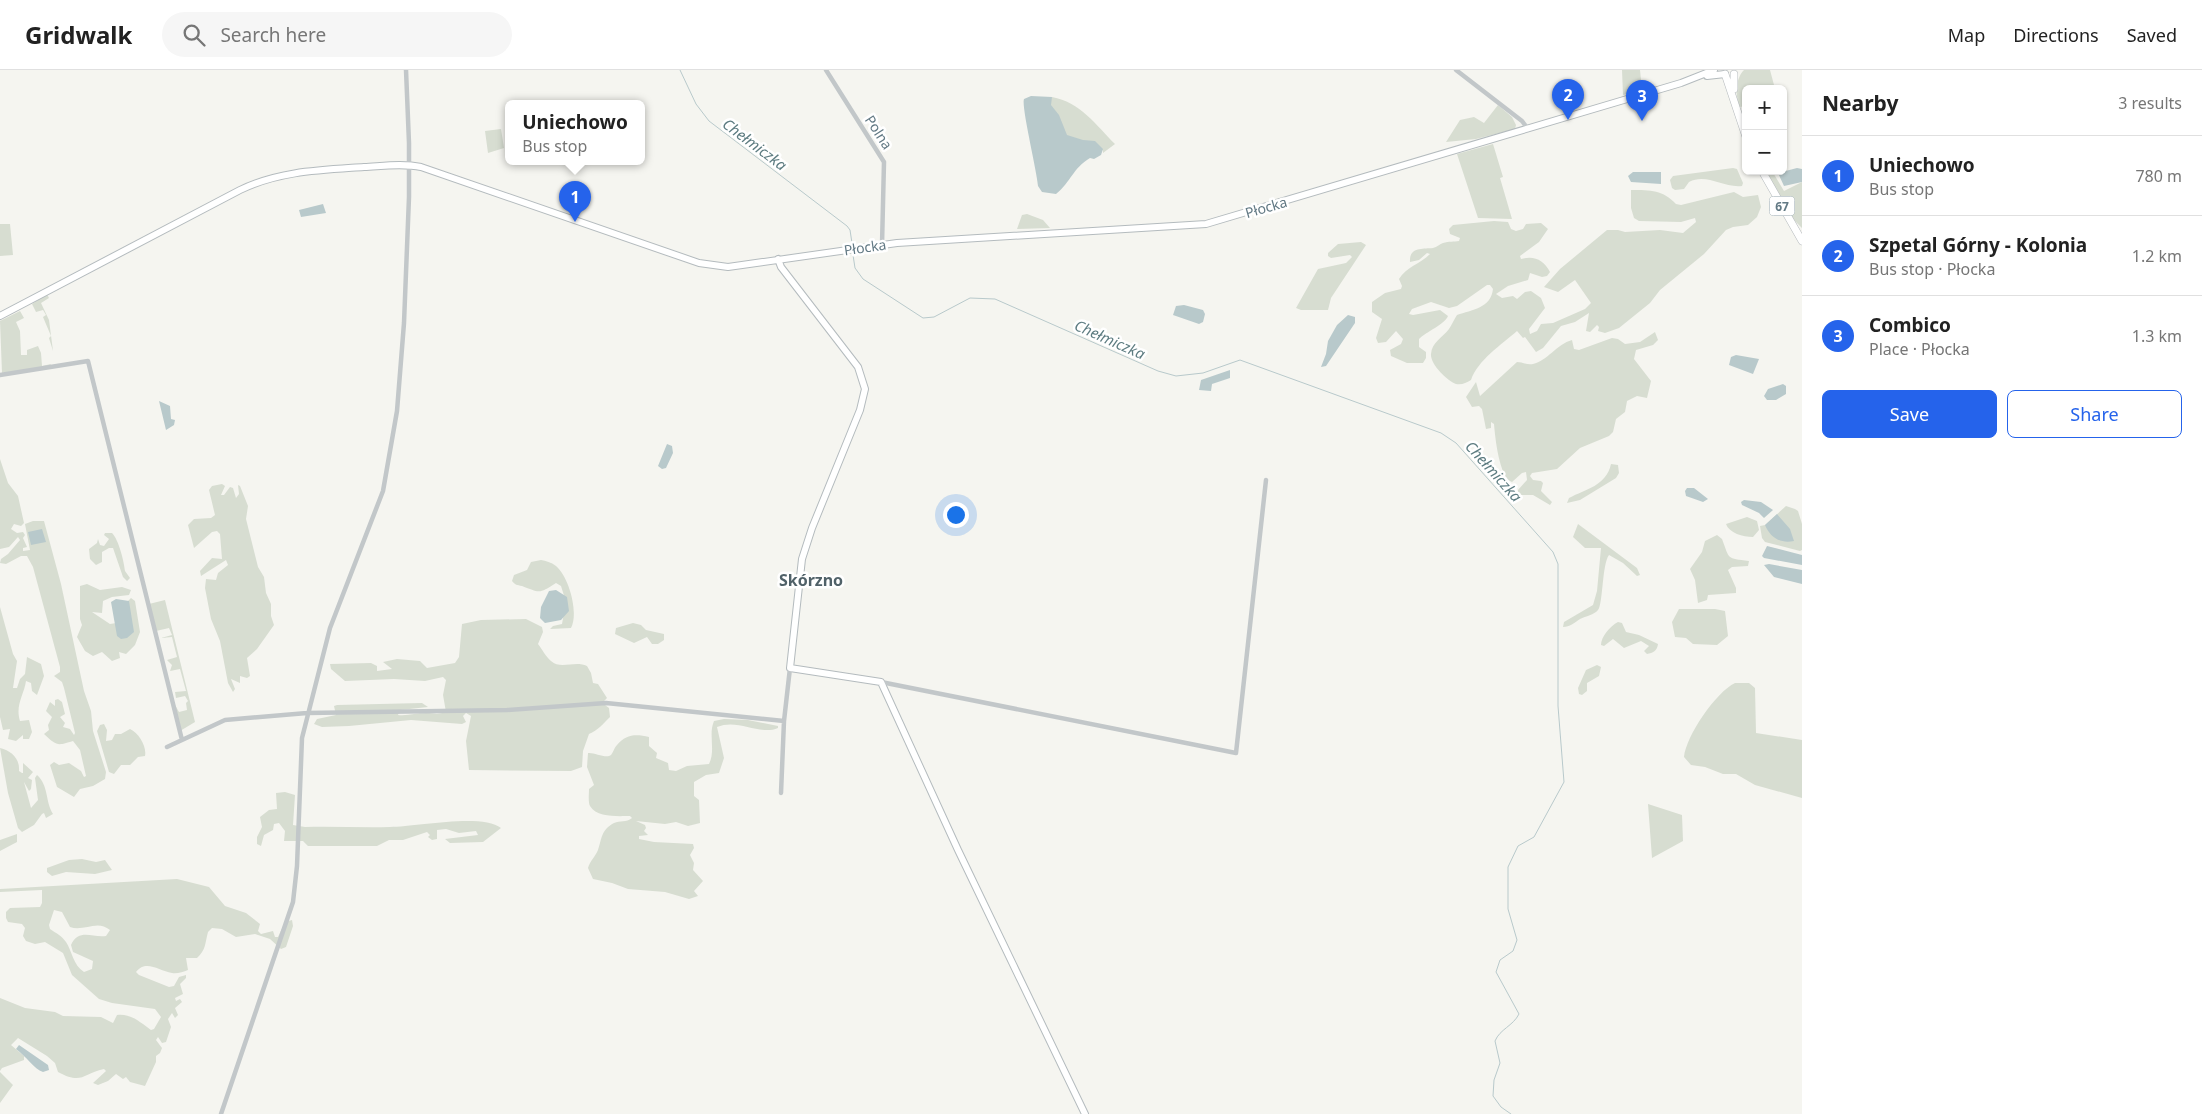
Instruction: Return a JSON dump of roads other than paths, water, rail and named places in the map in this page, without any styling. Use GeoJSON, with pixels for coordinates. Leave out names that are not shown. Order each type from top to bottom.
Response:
{"type":"FeatureCollection","features":[{"type":"Feature","properties":{"kind":"main road","name":"Płocka"},"geometry":{"type":"LineString","coordinates":[[0,316],[259,181],[298,172],[409,165],[440,172],[699,263],[728,267],[882,245],[1206,224],[1528,129],[1694,78],[1714,70]]}},
{"type":"Feature","properties":{"kind":"main road"},"geometry":{"type":"LineString","coordinates":[[1735,99],[1736,71],[1723,72],[1735,99],[1744,130]]}},
{"type":"Feature","properties":{"kind":"main road","name":"Płocka"},"geometry":{"type":"LineString","coordinates":[[1694,78],[1723,72]]}},
{"type":"Feature","properties":{"kind":"main road","name":"67"},"geometry":{"type":"LineString","coordinates":[[1764,175],[1802,241]]}},
{"type":"Feature","properties":{"kind":"main road"},"geometry":{"type":"LineString","coordinates":[[778,259],[781,267],[858,367],[865,389],[860,410],[812,528],[802,559],[790,668],[881,682],[958,850],[1085,1114]]}},
{"type":"Feature","properties":{"kind":"street"},"geometry":{"type":"LineString","coordinates":[[221,1114],[293,902],[297,866],[302,738],[330,628],[384,491],[397,411],[404,323],[409,165],[406,70]]}},
{"type":"Feature","properties":{"kind":"street","name":"Polna"},"geometry":{"type":"LineString","coordinates":[[826,70],[884,162],[882,245]]}},
{"type":"Feature","properties":{"kind":"street"},"geometry":{"type":"LineString","coordinates":[[1456,70],[1522,121],[1528,129]]}},
{"type":"Feature","properties":{"kind":"street"},"geometry":{"type":"LineString","coordinates":[[0,375],[88,361],[182,740]]}},
{"type":"Feature","properties":{"kind":"street"},"geometry":{"type":"LineString","coordinates":[[881,682],[1236,753],[1266,480]]}},
{"type":"Feature","properties":{"kind":"street"},"geometry":{"type":"LineString","coordinates":[[781,793],[784,721],[790,668]]}},
{"type":"Feature","properties":{"kind":"street"},"geometry":{"type":"LineString","coordinates":[[167,747],[225,720],[308,713],[507,710],[606,703],[784,721]]}},
{"type":"Feature","properties":{"kind":"waterway","name":"Chełmiczka"},"geometry":{"type":"LineString","coordinates":[[680,70],[696,104],[709,121],[847,226],[850,230],[852,243]]}},
{"type":"Feature","properties":{"kind":"waterway","name":"Chełmiczka"},"geometry":{"type":"LineString","coordinates":[[853,255],[855,268],[863,279],[923,318],[934,317],[970,298],[995,299],[1158,371],[1176,376],[1203,373],[1240,360],[1441,433],[1456,443],[1553,552],[1558,564],[1558,706],[1564,782],[1534,837],[1518,846],[1508,867],[1508,909],[1517,940],[1513,951],[1500,960],[1496,972],[1519,1014],[1500,1033],[1495,1041],[1500,1063],[1494,1080],[1493,1096],[1501,1107],[1511,1114]]}},
{"type":"Feature","properties":{"kind":"place","name":"Szpetal Górny - Kolonia"},"geometry":{"type":"Point","coordinates":[1568,120]}},
{"type":"Feature","properties":{"kind":"place","name":"Combico"},"geometry":{"type":"Point","coordinates":[1642,121]}},
{"type":"Feature","properties":{"kind":"place","name":"Uniechowo"},"geometry":{"type":"Point","coordinates":[575,222]}},
{"type":"Feature","properties":{"kind":"district","name":"Skórzno"},"geometry":{"type":"Point","coordinates":[811,580]}}]}
